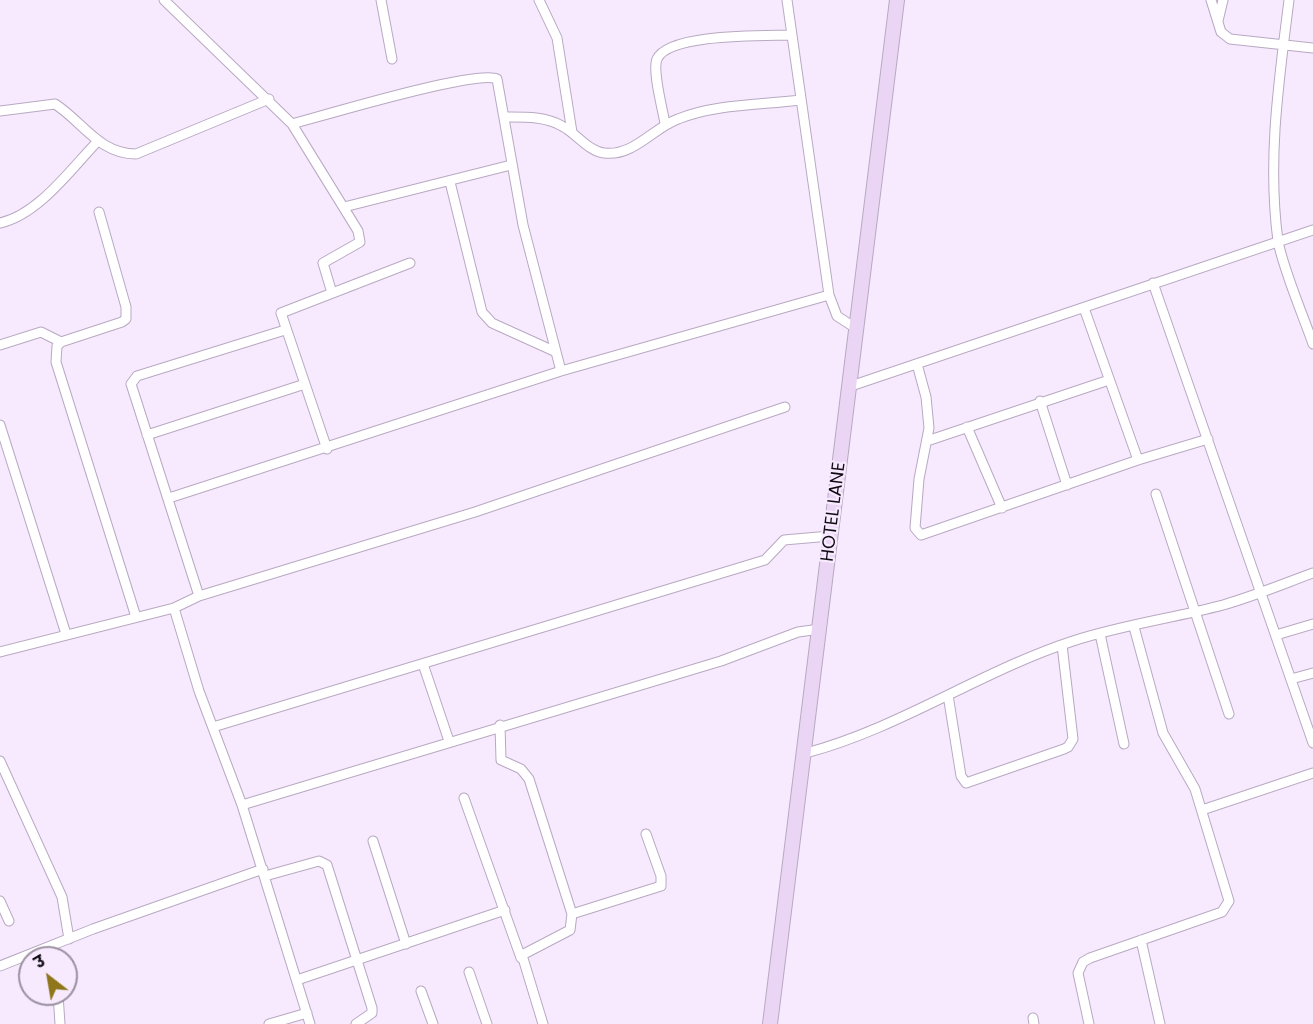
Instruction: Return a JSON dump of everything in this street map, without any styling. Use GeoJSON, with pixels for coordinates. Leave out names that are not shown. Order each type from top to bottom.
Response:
{"type":"FeatureCollection","features":[{"type":"Feature","properties":{"kind":"street"},"geometry":{"type":"LineString","coordinates":[[166,0],[292,124],[358,231],[360,242],[323,263],[332,294]]}},
{"type":"Feature","properties":{"kind":"street"},"geometry":{"type":"LineString","coordinates":[[381,0],[392,59]]}},
{"type":"Feature","properties":{"kind":"street"},"geometry":{"type":"LineString","coordinates":[[539,0],[557,38],[572,132]]}},
{"type":"Feature","properties":{"kind":"street"},"geometry":{"type":"LineString","coordinates":[[787,0],[829,296],[833,310],[850,325]]}},
{"type":"Feature","properties":{"kind":"street","name":"HOTEL LANE"},"geometry":{"type":"LineString","coordinates":[[770,1024],[806,753],[811,630],[830,536],[851,386],[850,325],[897,0]]}},
{"type":"Feature","properties":{"kind":"street"},"geometry":{"type":"LineString","coordinates":[[1211,0],[1221,32],[1237,42],[1313,48]]}},
{"type":"Feature","properties":{"kind":"street"},"geometry":{"type":"LineString","coordinates":[[1217,23],[1223,0]]}},
{"type":"Feature","properties":{"kind":"street"},"geometry":{"type":"LineString","coordinates":[[1289,0],[1274,131],[1278,243],[1313,344]]}},
{"type":"Feature","properties":{"kind":"street"},"geometry":{"type":"LineString","coordinates":[[665,124],[656,63],[662,53],[697,40],[792,35]]}},
{"type":"Feature","properties":{"kind":"street"},"geometry":{"type":"LineString","coordinates":[[292,124],[393,96],[489,77],[499,82],[511,165],[561,371]]}},
{"type":"Feature","properties":{"kind":"street"},"geometry":{"type":"LineString","coordinates":[[0,111],[55,104],[97,141],[124,154],[136,154],[269,99]]}},
{"type":"Feature","properties":{"kind":"street"},"geometry":{"type":"LineString","coordinates":[[504,117],[546,120],[572,132],[596,150],[605,153],[634,147],[665,124],[711,110],[800,100]]}},
{"type":"Feature","properties":{"kind":"street"},"geometry":{"type":"LineString","coordinates":[[0,223],[22,216],[33,208],[97,141]]}},
{"type":"Feature","properties":{"kind":"street"},"geometry":{"type":"LineString","coordinates":[[344,207],[511,165]]}},
{"type":"Feature","properties":{"kind":"street"},"geometry":{"type":"LineString","coordinates":[[450,182],[482,312],[492,323],[556,352]]}},
{"type":"Feature","properties":{"kind":"street"},"geometry":{"type":"LineString","coordinates":[[99,212],[126,307],[126,319],[61,342],[57,346],[56,362],[136,617]]}},
{"type":"Feature","properties":{"kind":"street"},"geometry":{"type":"LineString","coordinates":[[851,386],[1313,230]]}},
{"type":"Feature","properties":{"kind":"street"},"geometry":{"type":"LineString","coordinates":[[327,449],[281,314],[410,263]]}},
{"type":"Feature","properties":{"kind":"street"},"geometry":{"type":"LineString","coordinates":[[1154,283],[1313,743]]}},
{"type":"Feature","properties":{"kind":"street"},"geometry":{"type":"LineString","coordinates":[[169,498],[327,449],[561,371],[829,296]]}},
{"type":"Feature","properties":{"kind":"street"},"geometry":{"type":"LineString","coordinates":[[1084,308],[1138,460]]}},
{"type":"Feature","properties":{"kind":"street"},"geometry":{"type":"LineString","coordinates":[[199,596],[169,498],[131,390],[131,384],[137,376],[285,330]]}},
{"type":"Feature","properties":{"kind":"street"},"geometry":{"type":"LineString","coordinates":[[0,345],[41,332],[61,342]]}},
{"type":"Feature","properties":{"kind":"street"},"geometry":{"type":"LineString","coordinates":[[917,364],[928,410],[927,441],[919,479],[915,528],[917,533],[926,534],[1138,460],[1208,439]]}},
{"type":"Feature","properties":{"kind":"street"},"geometry":{"type":"LineString","coordinates":[[927,441],[1040,401],[1109,380]]}},
{"type":"Feature","properties":{"kind":"street"},"geometry":{"type":"LineString","coordinates":[[147,435],[305,384]]}},
{"type":"Feature","properties":{"kind":"street"},"geometry":{"type":"LineString","coordinates":[[1040,401],[1067,485]]}},
{"type":"Feature","properties":{"kind":"street"},"geometry":{"type":"LineString","coordinates":[[0,652],[174,608],[199,596],[475,512],[785,407]]}},
{"type":"Feature","properties":{"kind":"street"},"geometry":{"type":"LineString","coordinates":[[0,425],[66,634]]}},
{"type":"Feature","properties":{"kind":"street"},"geometry":{"type":"LineString","coordinates":[[968,427],[1002,508]]}},
{"type":"Feature","properties":{"kind":"street"},"geometry":{"type":"LineString","coordinates":[[1156,494],[1229,714]]}},
{"type":"Feature","properties":{"kind":"street"},"geometry":{"type":"LineString","coordinates":[[213,727],[765,560],[784,540],[830,536]]}},
{"type":"Feature","properties":{"kind":"street"},"geometry":{"type":"LineString","coordinates":[[806,753],[836,745],[886,725],[993,672],[1062,645],[1262,593],[1313,573]]}},
{"type":"Feature","properties":{"kind":"street"},"geometry":{"type":"LineString","coordinates":[[174,608],[189,662],[243,805],[310,1024]]}},
{"type":"Feature","properties":{"kind":"street"},"geometry":{"type":"LineString","coordinates":[[1276,635],[1313,624]]}},
{"type":"Feature","properties":{"kind":"street"},"geometry":{"type":"LineString","coordinates":[[1089,1024],[1079,968],[1090,958],[1222,912],[1228,906],[1229,901],[1190,776],[1163,733],[1134,627]]}},
{"type":"Feature","properties":{"kind":"street"},"geometry":{"type":"LineString","coordinates":[[243,805],[500,725],[721,661],[811,630]]}},
{"type":"Feature","properties":{"kind":"street"},"geometry":{"type":"LineString","coordinates":[[1100,634],[1124,744]]}},
{"type":"Feature","properties":{"kind":"street"},"geometry":{"type":"LineString","coordinates":[[948,695],[961,776],[966,783],[1064,749],[1073,739],[1062,645]]}},
{"type":"Feature","properties":{"kind":"street"},"geometry":{"type":"LineString","coordinates":[[423,664],[449,741]]}},
{"type":"Feature","properties":{"kind":"street"},"geometry":{"type":"LineString","coordinates":[[1291,679],[1313,673]]}},
{"type":"Feature","properties":{"kind":"street"},"geometry":{"type":"LineString","coordinates":[[500,725],[501,760],[521,769],[529,779],[572,914],[570,930],[524,952],[521,958]]}},
{"type":"Feature","properties":{"kind":"street"},"geometry":{"type":"LineString","coordinates":[[0,761],[62,897],[69,939]]}},
{"type":"Feature","properties":{"kind":"street"},"geometry":{"type":"LineString","coordinates":[[1202,810],[1313,773]]}},
{"type":"Feature","properties":{"kind":"street"},"geometry":{"type":"LineString","coordinates":[[465,798],[543,1024]]}},
{"type":"Feature","properties":{"kind":"street"},"geometry":{"type":"LineString","coordinates":[[572,914],[661,886],[661,876],[646,834]]}},
{"type":"Feature","properties":{"kind":"street"},"geometry":{"type":"LineString","coordinates":[[373,841],[406,944]]}},
{"type":"Feature","properties":{"kind":"street"},"geometry":{"type":"LineString","coordinates":[[55,946],[69,939],[264,872],[319,861],[324,862],[372,1008],[372,1013],[356,1024]]}},
{"type":"Feature","properties":{"kind":"street"},"geometry":{"type":"LineString","coordinates":[[0,901],[9,921]]}},
{"type":"Feature","properties":{"kind":"street"},"geometry":{"type":"LineString","coordinates":[[297,980],[504,910]]}},
{"type":"Feature","properties":{"kind":"street"},"geometry":{"type":"LineString","coordinates":[[1141,940],[1160,1024]]}},
{"type":"Feature","properties":{"kind":"street"},"geometry":{"type":"LineString","coordinates":[[0,966],[18,960]]}},
{"type":"Feature","properties":{"kind":"street"},"geometry":{"type":"LineString","coordinates":[[469,972],[486,1024]]}},
{"type":"Feature","properties":{"kind":"street"},"geometry":{"type":"LineString","coordinates":[[421,991],[433,1024]]}},
{"type":"Feature","properties":{"kind":"street"},"geometry":{"type":"LineString","coordinates":[[59,1006],[60,1024]]}},
{"type":"Feature","properties":{"kind":"street"},"geometry":{"type":"LineString","coordinates":[[269,1024],[307,1012]]}}]}
